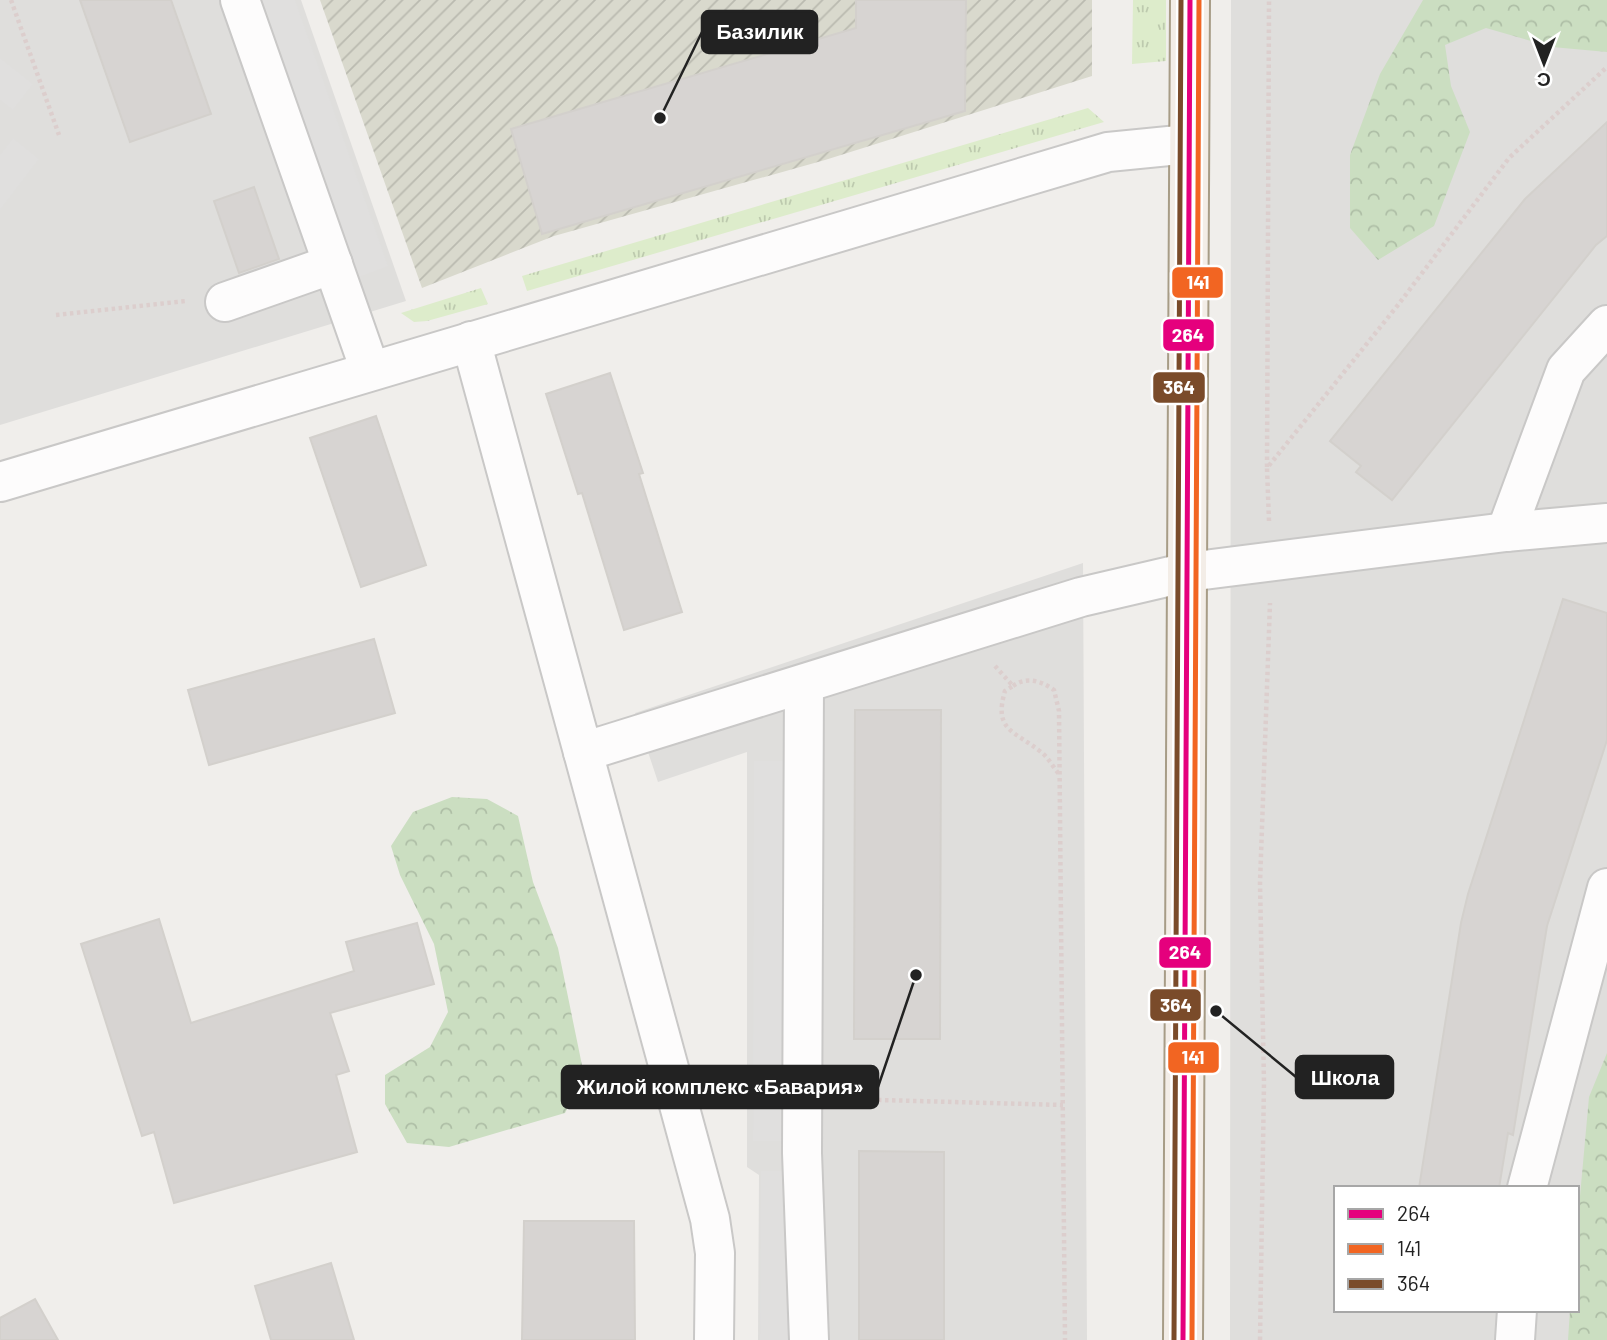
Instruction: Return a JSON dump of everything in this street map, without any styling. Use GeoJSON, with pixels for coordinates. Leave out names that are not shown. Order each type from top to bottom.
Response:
{"type":"FeatureCollection","features":[{"type":"Feature","properties":{"kind":"main road"},"geometry":{"type":"LineString","coordinates":[[1183,1340],[1190,0]]}},
{"type":"Feature","properties":{"kind":"lane"},"geometry":{"type":"LineString","coordinates":[[240,0],[370,370]]}},
{"type":"Feature","properties":{"kind":"lane"},"geometry":{"type":"LineString","coordinates":[[0,482],[1108,152],[1189,144]]}},
{"type":"Feature","properties":{"kind":"lane"},"geometry":{"type":"LineString","coordinates":[[225,302],[333,264]]}},
{"type":"Feature","properties":{"kind":"lane"},"geometry":{"type":"LineString","coordinates":[[1506,532],[1566,370],[1607,325]]}},
{"type":"Feature","properties":{"kind":"lane"},"geometry":{"type":"LineString","coordinates":[[471,341],[710,1219],[715,1253],[714,1340]]}},
{"type":"Feature","properties":{"kind":"lane"},"geometry":{"type":"LineString","coordinates":[[583,752],[1081,597],[1188,572],[1506,532],[1607,523]]}},
{"type":"Feature","properties":{"kind":"lane"},"geometry":{"type":"LineString","coordinates":[[804,684],[802,1098],[809,1340]]}},
{"type":"Feature","properties":{"kind":"lane"},"geometry":{"type":"LineString","coordinates":[[1528,1186],[1607,888]]}},
{"type":"Feature","properties":{"kind":"lane"},"geometry":{"type":"LineString","coordinates":[[1515,1340],[1517,1312]]}},
{"type":"Feature","properties":{"kind":"path"},"geometry":{"type":"LineString","coordinates":[[11,0],[59,135]]}},
{"type":"Feature","properties":{"kind":"path"},"geometry":{"type":"LineString","coordinates":[[1260,1340],[1265,1082],[1260,883],[1271,561],[1267,468],[1269,0]]}},
{"type":"Feature","properties":{"kind":"path"},"geometry":{"type":"LineString","coordinates":[[1267,468],[1398,305],[1509,158],[1607,67]]}},
{"type":"Feature","properties":{"kind":"path"},"geometry":{"type":"LineString","coordinates":[[57,315],[205,299],[225,302]]}},
{"type":"Feature","properties":{"kind":"path"},"geometry":{"type":"LineString","coordinates":[[965,633],[1013,686]]}},
{"type":"Feature","properties":{"kind":"path"},"geometry":{"type":"LineString","coordinates":[[1060,774],[1042,752],[1015,736],[1003,723],[1000,706],[1005,691],[1020,681],[1040,681],[1054,690],[1059,711],[1060,774],[1065,1340]]}},
{"type":"Feature","properties":{"kind":"path"},"geometry":{"type":"LineString","coordinates":[[802,1098],[1063,1105]]}},
{"type":"Feature","properties":{"kind":"shaded area"},"geometry":{"type":"Polygon","coordinates":[[[0,0],[301,0],[406,301],[0,425],[0,0]]]}},
{"type":"Feature","properties":{"kind":"shaded area"},"geometry":{"type":"Polygon","coordinates":[[[259,0],[295,0],[388,266],[356,278],[259,0]]]}},
{"type":"Feature","properties":{"kind":"shaded area"},"geometry":{"type":"Polygon","coordinates":[[[320,0],[1092,0],[1092,76],[825,160],[554,236],[422,288],[320,0]]]}},
{"type":"Feature","properties":{"kind":"shaded area"},"geometry":{"type":"Polygon","coordinates":[[[1231,0],[1607,0],[1607,1340],[1230,1340],[1231,0]]]}},
{"type":"Feature","properties":{"kind":"shaded area"},"geometry":{"type":"Polygon","coordinates":[[[0,58],[33,84],[13,110],[0,100],[0,58]]]}},
{"type":"Feature","properties":{"kind":"shaded area"},"geometry":{"type":"Polygon","coordinates":[[[13,138],[39,159],[0,210],[0,155],[13,138]]]}},
{"type":"Feature","properties":{"kind":"shaded area"},"geometry":{"type":"Polygon","coordinates":[[[1083,563],[1087,1340],[758,1340],[759,1175],[747,1167],[747,752],[658,782],[635,713],[1083,563]]]}},
{"type":"Feature","properties":{"kind":"shaded area"},"geometry":{"type":"Polygon","coordinates":[[[754,761],[787,761],[785,1141],[753,1141],[754,761]]]}},
{"type":"Feature","properties":{"kind":"shaded area"},"geometry":{"type":"Polygon","coordinates":[[[761,1171],[794,1171],[793,1340],[760,1340],[761,1171]]]}},
{"type":"Feature","properties":{"kind":"green space"},"geometry":{"type":"Polygon","coordinates":[[[1133,0],[1166,0],[1166,61],[1132,64],[1133,0]]]}},
{"type":"Feature","properties":{"kind":"green space"},"geometry":{"type":"Polygon","coordinates":[[[1423,0],[1607,0],[1607,52],[1552,47],[1486,28],[1445,45],[1451,86],[1470,132],[1434,226],[1378,260],[1350,228],[1350,155],[1380,74],[1423,0]]]}},
{"type":"Feature","properties":{"kind":"green space"},"geometry":{"type":"Polygon","coordinates":[[[1088,108],[1104,122],[527,291],[522,276],[1088,108]]]}},
{"type":"Feature","properties":{"kind":"green space"},"geometry":{"type":"Polygon","coordinates":[[[481,288],[488,304],[427,321],[414,322],[401,313],[481,288]]]}},
{"type":"Feature","properties":{"kind":"green space"},"geometry":{"type":"Polygon","coordinates":[[[452,797],[487,799],[518,816],[533,882],[558,948],[584,1075],[565,1113],[449,1147],[407,1143],[385,1104],[385,1075],[430,1047],[448,1012],[434,944],[400,875],[391,846],[413,812],[452,797]]]}},
{"type":"Feature","properties":{"kind":"green space"},"geometry":{"type":"Polygon","coordinates":[[[1607,1053],[1607,1340],[1568,1340],[1570,1312],[1579,1312],[1579,1207],[1589,1097],[1607,1053]]]}},
{"type":"Feature","properties":{"kind":"building"},"geometry":{"type":"Polygon","coordinates":[[[80,0],[171,0],[211,114],[130,142],[80,0]]]}},
{"type":"Feature","properties":{"kind":"building"},"geometry":{"type":"Polygon","coordinates":[[[856,0],[966,0],[965,111],[542,234],[511,129],[856,28],[856,0]]]}},
{"type":"Feature","properties":{"kind":"building"},"geometry":{"type":"Polygon","coordinates":[[[1607,122],[1607,236],[1596,245],[1392,500],[1356,472],[1361,466],[1330,441],[1525,199],[1607,122]]]}},
{"type":"Feature","properties":{"kind":"building"},"geometry":{"type":"Polygon","coordinates":[[[254,187],[279,259],[239,273],[214,201],[254,187]]]}},
{"type":"Feature","properties":{"kind":"building"},"geometry":{"type":"Polygon","coordinates":[[[610,373],[643,473],[639,474],[682,612],[624,630],[582,493],[578,494],[546,394],[610,373]]]}},
{"type":"Feature","properties":{"kind":"building"},"geometry":{"type":"Polygon","coordinates":[[[376,416],[426,565],[361,587],[310,438],[376,416]]]}},
{"type":"Feature","properties":{"kind":"building"},"geometry":{"type":"Polygon","coordinates":[[[1563,599],[1607,613],[1607,740],[1547,926],[1513,1135],[1508,1133],[1499,1186],[1419,1186],[1461,923],[1563,599]]]}},
{"type":"Feature","properties":{"kind":"building"},"geometry":{"type":"Polygon","coordinates":[[[374,639],[395,713],[209,765],[188,690],[374,639]]]}},
{"type":"Feature","properties":{"kind":"building"},"geometry":{"type":"Polygon","coordinates":[[[855,710],[941,710],[940,1039],[854,1039],[855,710]]]}},
{"type":"Feature","properties":{"kind":"building"},"geometry":{"type":"Polygon","coordinates":[[[159,919],[191,1023],[354,971],[346,942],[417,923],[434,984],[330,1013],[349,1071],[336,1075],[357,1152],[174,1203],[154,1132],[142,1136],[81,944],[159,919]]]}},
{"type":"Feature","properties":{"kind":"building"},"geometry":{"type":"Polygon","coordinates":[[[859,1151],[944,1152],[944,1340],[859,1340],[859,1151]]]}},
{"type":"Feature","properties":{"kind":"building"},"geometry":{"type":"Polygon","coordinates":[[[524,1221],[634,1221],[635,1340],[522,1340],[524,1221]]]}},
{"type":"Feature","properties":{"kind":"building"},"geometry":{"type":"Polygon","coordinates":[[[331,1263],[354,1340],[271,1340],[255,1286],[331,1263]]]}},
{"type":"Feature","properties":{"kind":"building"},"geometry":{"type":"Polygon","coordinates":[[[35,1299],[58,1340],[0,1340],[0,1318],[35,1299]]]}},
{"type":"Feature","properties":{"kind":"transit line","name":"364"},"geometry":{"type":"LineString","coordinates":[[1174,1340],[1181,0]]}},
{"type":"Feature","properties":{"kind":"transit line","name":"264"},"geometry":{"type":"LineString","coordinates":[[1183,1340],[1190,0]]}},
{"type":"Feature","properties":{"kind":"transit line","name":"141"},"geometry":{"type":"LineString","coordinates":[[1192,1340],[1199,0]]}},
{"type":"Feature","properties":{"kind":"place","name":"Базилик"},"geometry":{"type":"Point","coordinates":[660,118]}},
{"type":"Feature","properties":{"kind":"place","name":"Жилой комплекс «Бавария»"},"geometry":{"type":"Point","coordinates":[916,975]}},
{"type":"Feature","properties":{"kind":"place","name":"Школа"},"geometry":{"type":"Point","coordinates":[1216,1011]}}]}
